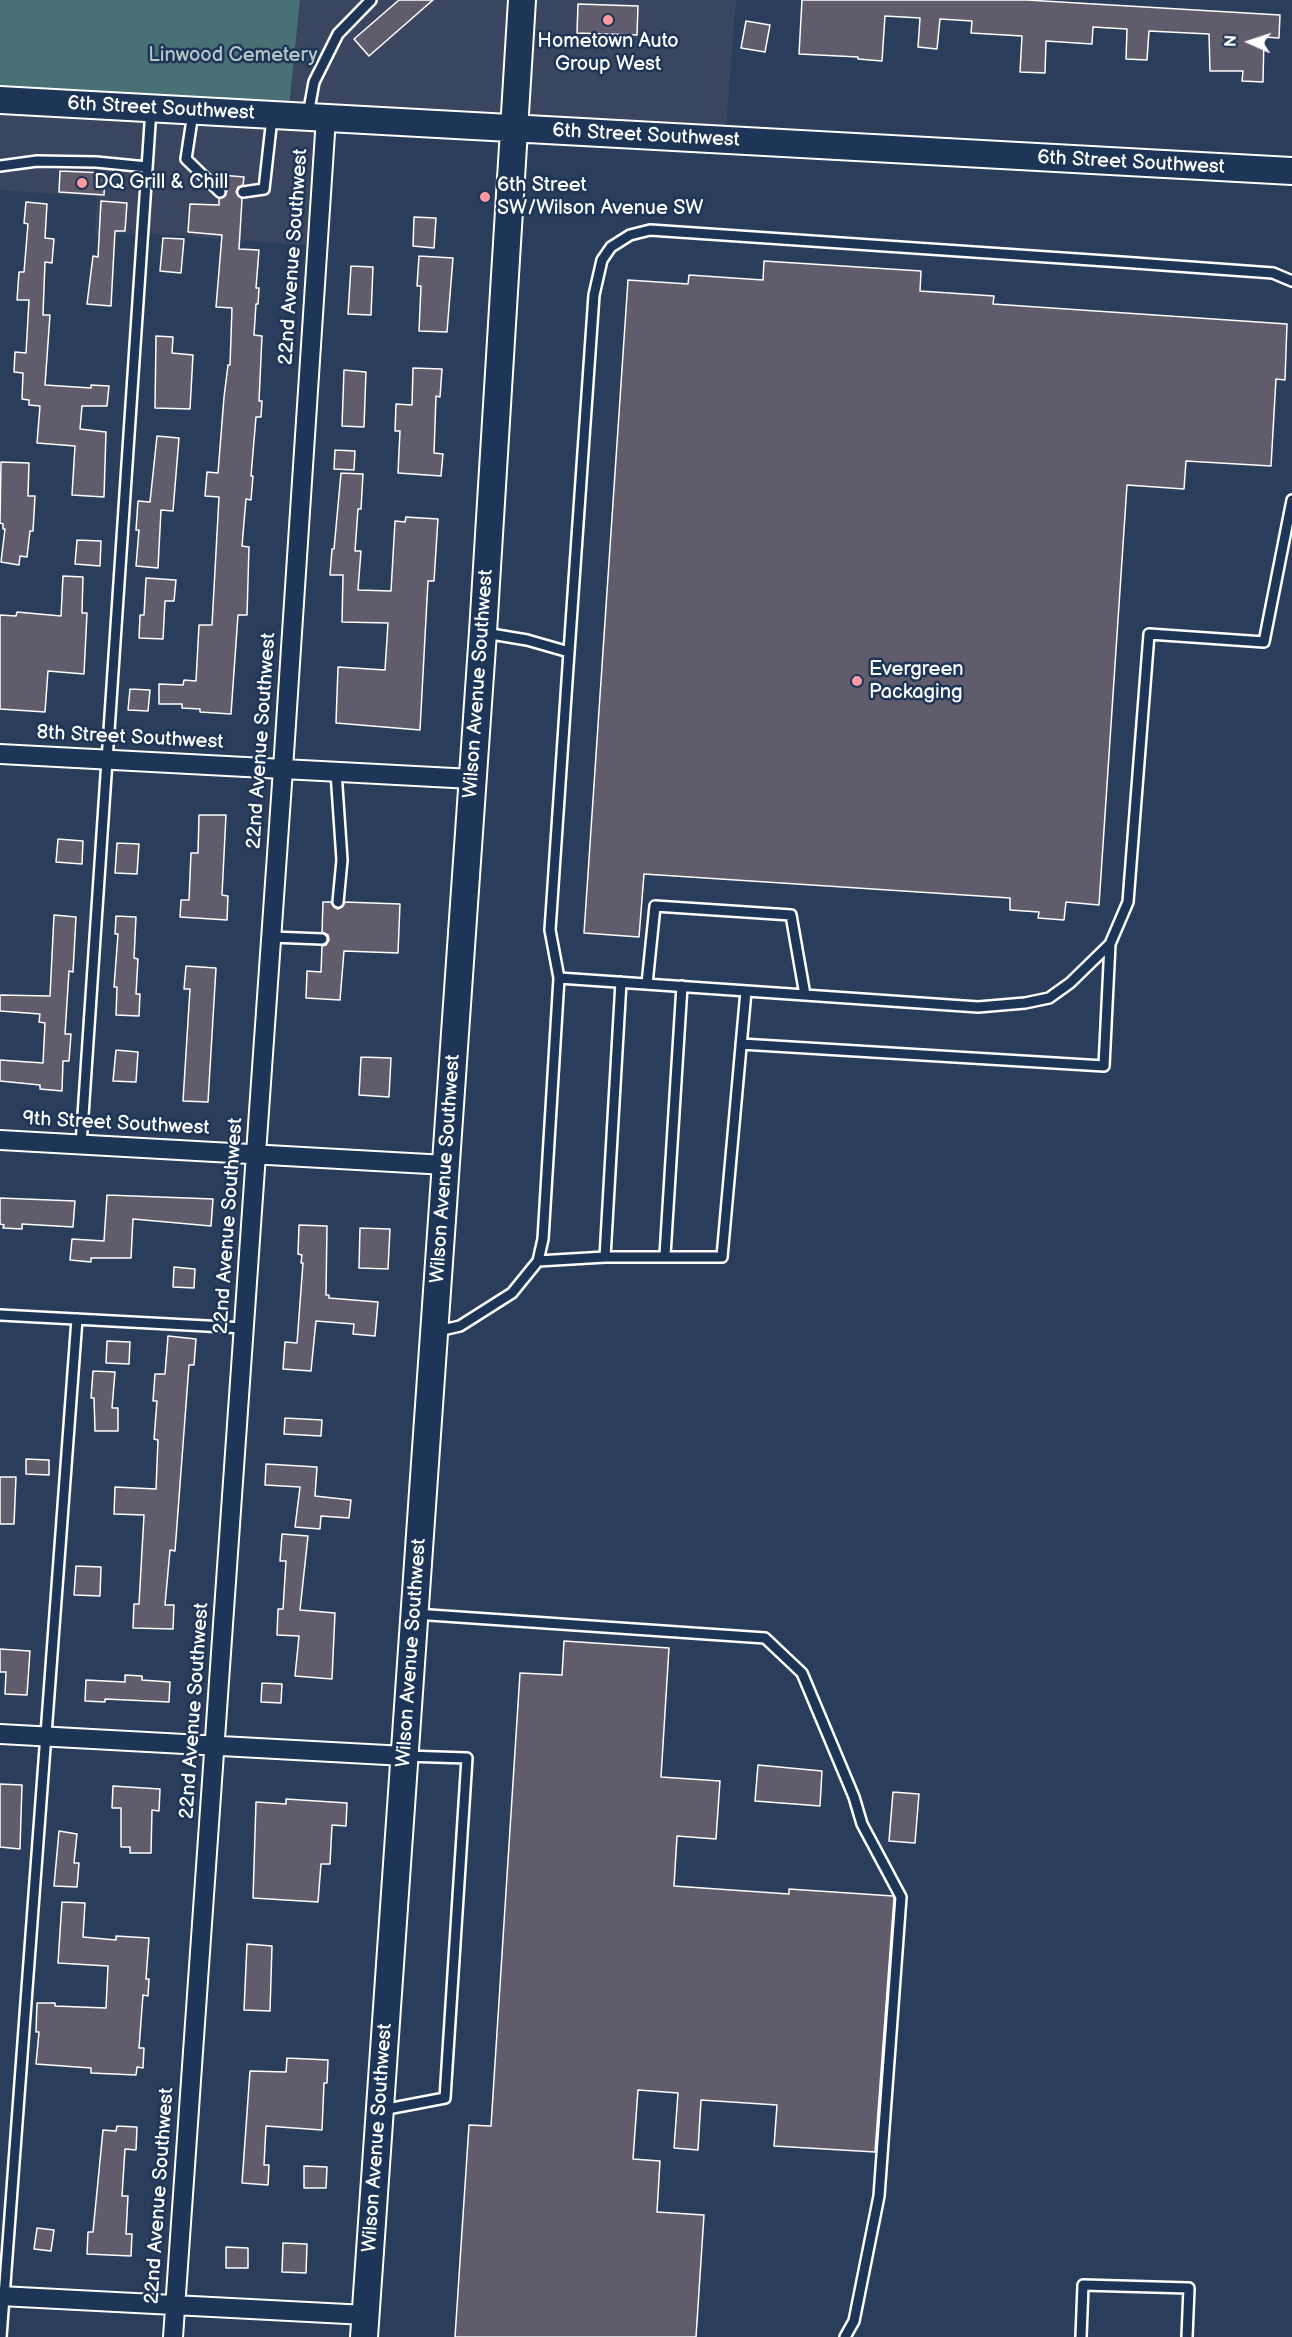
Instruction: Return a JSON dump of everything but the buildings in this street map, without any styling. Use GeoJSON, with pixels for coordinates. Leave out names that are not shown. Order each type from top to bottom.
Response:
{"type":"FeatureCollection","features":[{"type":"Feature","properties":{"kind":"main road","name":"Wilson Avenue Southwest"},"geometry":{"type":"LineString","coordinates":[[365,2326],[483,632],[522,0]]}},
{"type":"Feature","properties":{"kind":"main road","name":"6th Street Southwest"},"geometry":{"type":"LineString","coordinates":[[0,100],[1292,171]]}},
{"type":"Feature","properties":{"kind":"street","name":"22nd Avenue Southwest"},"geometry":{"type":"LineString","coordinates":[[173,2337],[284,769],[317,118]]}},
{"type":"Feature","properties":{"kind":"street","name":"8th Street Southwest"},"geometry":{"type":"LineString","coordinates":[[0,754],[472,779]]}},
{"type":"Feature","properties":{"kind":"street","name":"9th Street Southwest"},"geometry":{"type":"LineString","coordinates":[[0,1140],[446,1165]]}},
{"type":"Feature","properties":{"kind":"street"},"geometry":{"type":"LineString","coordinates":[[0,1734],[405,1756]]}},
{"type":"Feature","properties":{"kind":"street"},"geometry":{"type":"LineString","coordinates":[[2,2296],[175,2305],[365,2326]]}},
{"type":"Feature","properties":{"kind":"lane"},"geometry":{"type":"LineString","coordinates":[[317,118],[314,82],[338,34],[371,0]]}},
{"type":"Feature","properties":{"kind":"lane"},"geometry":{"type":"LineString","coordinates":[[81,1145],[151,108]]}},
{"type":"Feature","properties":{"kind":"lane"},"geometry":{"type":"LineString","coordinates":[[194,111],[186,159],[220,192]]}},
{"type":"Feature","properties":{"kind":"lane"},"geometry":{"type":"LineString","coordinates":[[243,192],[264,189],[272,115]]}},
{"type":"Feature","properties":{"kind":"lane"},"geometry":{"type":"LineString","coordinates":[[0,166],[37,161],[96,162],[147,167]]}},
{"type":"Feature","properties":{"kind":"lane"},"geometry":{"type":"LineString","coordinates":[[434,1332],[460,1326],[512,1293],[538,1261],[543,1239],[559,978],[550,930],[569,652],[594,295],[602,260],[611,247],[630,235],[650,230],[1273,273],[1292,281]]}},
{"type":"Feature","properties":{"kind":"lane"},"geometry":{"type":"LineString","coordinates":[[741,1044],[1104,1066],[1110,944],[1128,902],[1149,634],[1264,642],[1292,500]]}},
{"type":"Feature","properties":{"kind":"lane"},"geometry":{"type":"LineString","coordinates":[[483,632],[527,640],[569,652]]}},
{"type":"Feature","properties":{"kind":"lane"},"geometry":{"type":"LineString","coordinates":[[336,772],[342,860],[338,902]]}},
{"type":"Feature","properties":{"kind":"lane"},"geometry":{"type":"LineString","coordinates":[[647,984],[655,906],[791,915],[805,995]]}},
{"type":"Feature","properties":{"kind":"lane"},"geometry":{"type":"LineString","coordinates":[[272,936],[322,939]]}},
{"type":"Feature","properties":{"kind":"lane"},"geometry":{"type":"LineString","coordinates":[[559,978],[978,1007],[1025,1003],[1049,998],[1070,983],[1110,944]]}},
{"type":"Feature","properties":{"kind":"lane"},"geometry":{"type":"LineString","coordinates":[[605,1257],[621,982]]}},
{"type":"Feature","properties":{"kind":"lane"},"geometry":{"type":"LineString","coordinates":[[665,1255],[682,987]]}},
{"type":"Feature","properties":{"kind":"lane"},"geometry":{"type":"LineString","coordinates":[[538,1261],[665,1255],[722,1257],[746,991]]}},
{"type":"Feature","properties":{"kind":"lane"},"geometry":{"type":"LineString","coordinates":[[0,1315],[244,1328]]}},
{"type":"Feature","properties":{"kind":"lane"},"geometry":{"type":"LineString","coordinates":[[1,2337],[2,2296],[77,1319]]}},
{"type":"Feature","properties":{"kind":"lane"},"geometry":{"type":"LineString","coordinates":[[414,1614],[765,1638],[802,1673],[854,1797],[862,1824],[901,1898],[879,2196],[854,2321],[845,2337]]}},
{"type":"Feature","properties":{"kind":"lane"},"geometry":{"type":"LineString","coordinates":[[380,2110],[445,2098],[467,1758],[405,1756]]}},
{"type":"Feature","properties":{"kind":"lane"},"geometry":{"type":"LineString","coordinates":[[1081,2337],[1083,2285],[1189,2288],[1187,2337]]}},
{"type":"Feature","properties":{"kind":"shaded area"},"geometry":{"type":"Polygon","coordinates":[[[300,0],[736,0],[725,140],[326,118],[318,246],[143,233],[95,235],[97,197],[0,190],[0,100],[287,116],[300,0]]]}},
{"type":"Feature","properties":{"kind":"green space","name":"Linwood Cemetery"},"geometry":{"type":"Polygon","coordinates":[[[0,0],[300,0],[288,116],[0,100],[0,0]]]}},
{"type":"Feature","properties":{"kind":"place","name":"Hometown Auto Group West"},"geometry":{"type":"Point","coordinates":[608,20]}},
{"type":"Feature","properties":{"kind":"place","name":"DQ Grill & Chill"},"geometry":{"type":"Point","coordinates":[82,183]}},
{"type":"Feature","properties":{"kind":"place","name":"6th Street SW/Wilson Avenue SW"},"geometry":{"type":"Point","coordinates":[485,197]}},
{"type":"Feature","properties":{"kind":"place","name":"Evergreen Packaging"},"geometry":{"type":"Point","coordinates":[857,681]}}]}
